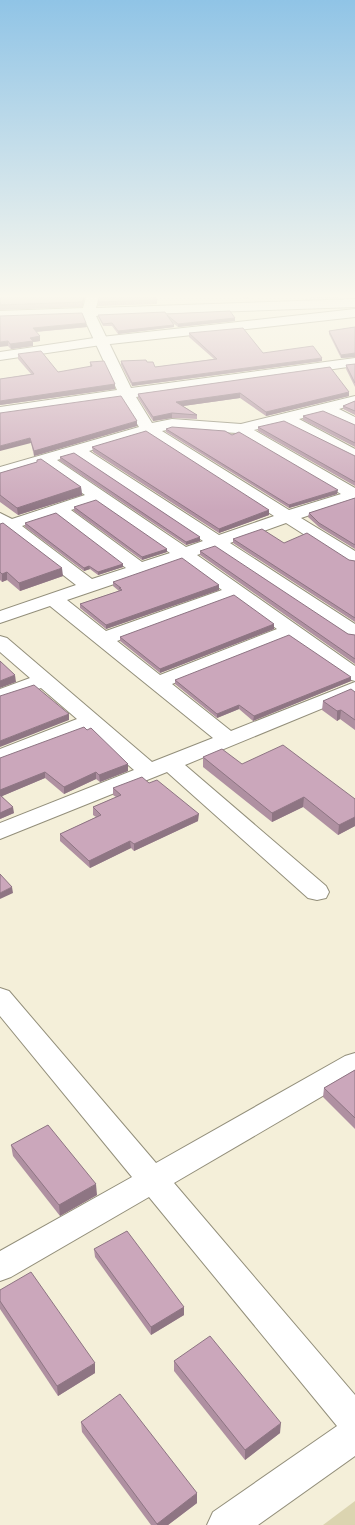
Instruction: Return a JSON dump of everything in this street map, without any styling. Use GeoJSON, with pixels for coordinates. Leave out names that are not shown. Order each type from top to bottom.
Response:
{"type":"FeatureCollection","features":[{"type":"Feature","properties":{"kind":"main road"},"geometry":{"type":"LineString","coordinates":[[114,368],[126,393],[148,429],[355,559]]}},
{"type":"Feature","properties":{"kind":"main road"},"geometry":{"type":"LineString","coordinates":[[0,412],[309,368]]}},
{"type":"Feature","properties":{"kind":"main road"},"geometry":{"type":"LineString","coordinates":[[0,472],[148,429],[172,424],[240,429],[355,400]]}},
{"type":"Feature","properties":{"kind":"main road"},"geometry":{"type":"LineString","coordinates":[[326,408],[355,423]]}},
{"type":"Feature","properties":{"kind":"main road"},"geometry":{"type":"LineString","coordinates":[[286,418],[355,455]]}},
{"type":"Feature","properties":{"kind":"main road"},"geometry":{"type":"LineString","coordinates":[[240,429],[354,495]]}},
{"type":"Feature","properties":{"kind":"main road"},"geometry":{"type":"LineString","coordinates":[[77,450],[355,633]]}},
{"type":"Feature","properties":{"kind":"main road"},"geometry":{"type":"LineString","coordinates":[[44,459],[184,554],[355,675]]}},
{"type":"Feature","properties":{"kind":"main road"},"geometry":{"type":"LineString","coordinates":[[0,617],[184,554],[286,517],[354,495]]}},
{"type":"Feature","properties":{"kind":"main road"},"geometry":{"type":"LineString","coordinates":[[4,521],[58,509],[98,496]]}},
{"type":"Feature","properties":{"kind":"main road"},"geometry":{"type":"LineString","coordinates":[[58,509],[139,569]]}},
{"type":"Feature","properties":{"kind":"main road"},"geometry":{"type":"LineString","coordinates":[[4,521],[89,586]]}},
{"type":"Feature","properties":{"kind":"main road"},"geometry":{"type":"LineString","coordinates":[[103,639],[236,591]]}},
{"type":"Feature","properties":{"kind":"main road"},"geometry":{"type":"LineString","coordinates":[[53,599],[228,739]]}},
{"type":"Feature","properties":{"kind":"main road"},"geometry":{"type":"LineString","coordinates":[[157,683],[291,630]]}},
{"type":"Feature","properties":{"kind":"main road"},"geometry":{"type":"LineString","coordinates":[[0,642],[91,721],[159,767],[317,892]]}},
{"type":"Feature","properties":{"kind":"main road"},"geometry":{"type":"LineString","coordinates":[[0,696],[44,680]]}},
{"type":"Feature","properties":{"kind":"main road"},"geometry":{"type":"LineString","coordinates":[[0,832],[355,688]]}},
{"type":"Feature","properties":{"kind":"main road"},"geometry":{"type":"LineString","coordinates":[[0,757],[91,721]]}},
{"type":"Feature","properties":{"kind":"main road"},"geometry":{"type":"LineString","coordinates":[[0,998],[355,1421]]}},
{"type":"Feature","properties":{"kind":"main road"},"geometry":{"type":"LineString","coordinates":[[0,1267],[355,1064]]}},
{"type":"Feature","properties":{"kind":"main road"},"geometry":{"type":"LineString","coordinates":[[226,1525],[355,1435]]}},
{"type":"Feature","properties":{"kind":"shaded area"},"geometry":{"type":"Polygon","coordinates":[[[355,1501],[355,1525],[323,1525],[355,1501]]]}},
{"type":"Feature","properties":{"kind":"building"},"geometry":{"type":"Polygon","coordinates":[[[29,368],[55,368],[58,372],[80,368],[107,368],[115,384],[0,401],[0,379],[34,374],[29,368]]]}},
{"type":"Feature","properties":{"kind":"building"},"geometry":{"type":"Polygon","coordinates":[[[125,368],[245,368],[132,383],[125,368]]]}},
{"type":"Feature","properties":{"kind":"building"},"geometry":{"type":"Polygon","coordinates":[[[322,368],[331,368],[349,392],[266,412],[240,393],[176,402],[197,415],[172,413],[153,417],[138,394],[322,368]]]}},
{"type":"Feature","properties":{"kind":"building"},"geometry":{"type":"Polygon","coordinates":[[[348,368],[355,368],[355,383],[348,368]]]}},
{"type":"Feature","properties":{"kind":"building"},"geometry":{"type":"Polygon","coordinates":[[[121,396],[137,421],[34,451],[30,438],[0,446],[0,413],[121,396]]]}},
{"type":"Feature","properties":{"kind":"building"},"geometry":{"type":"Polygon","coordinates":[[[355,401],[355,411],[343,406],[355,401]]]}},
{"type":"Feature","properties":{"kind":"building"},"geometry":{"type":"Polygon","coordinates":[[[323,411],[355,425],[355,443],[303,416],[323,411]]]}},
{"type":"Feature","properties":{"kind":"building"},"geometry":{"type":"Polygon","coordinates":[[[284,421],[355,456],[355,482],[258,427],[284,421]]]}},
{"type":"Feature","properties":{"kind":"building"},"geometry":{"type":"Polygon","coordinates":[[[172,427],[225,431],[232,435],[239,432],[338,490],[289,505],[166,429],[172,427]]]}},
{"type":"Feature","properties":{"kind":"building"},"geometry":{"type":"Polygon","coordinates":[[[146,431],[269,510],[219,529],[92,447],[146,431]]]}},
{"type":"Feature","properties":{"kind":"building"},"geometry":{"type":"Polygon","coordinates":[[[74,453],[200,537],[186,542],[60,457],[74,453]]]}},
{"type":"Feature","properties":{"kind":"building"},"geometry":{"type":"Polygon","coordinates":[[[41,459],[81,487],[17,508],[0,495],[0,473],[37,462],[37,460],[41,459]]]}},
{"type":"Feature","properties":{"kind":"building"},"geometry":{"type":"Polygon","coordinates":[[[355,498],[355,545],[319,523],[309,513],[355,498]]]}},
{"type":"Feature","properties":{"kind":"building"},"geometry":{"type":"Polygon","coordinates":[[[96,500],[167,549],[142,557],[74,507],[96,500]]]}},
{"type":"Feature","properties":{"kind":"building"},"geometry":{"type":"Polygon","coordinates":[[[56,513],[123,564],[98,572],[89,566],[84,568],[25,523],[56,513]]]}},
{"type":"Feature","properties":{"kind":"building"},"geometry":{"type":"Polygon","coordinates":[[[3,523],[62,568],[19,583],[7,572],[2,574],[0,572],[0,524],[3,523]]]}},
{"type":"Feature","properties":{"kind":"building"},"geometry":{"type":"Polygon","coordinates":[[[262,529],[284,543],[307,533],[349,560],[355,561],[355,618],[233,539],[262,529]]]}},
{"type":"Feature","properties":{"kind":"building"},"geometry":{"type":"Polygon","coordinates":[[[215,546],[348,634],[355,635],[355,659],[200,551],[215,546]]]}},
{"type":"Feature","properties":{"kind":"building"},"geometry":{"type":"Polygon","coordinates":[[[182,558],[219,585],[106,625],[80,604],[122,590],[113,582],[182,558]]]}},
{"type":"Feature","properties":{"kind":"building"},"geometry":{"type":"Polygon","coordinates":[[[234,595],[274,624],[160,669],[120,637],[234,595]]]}},
{"type":"Feature","properties":{"kind":"building"},"geometry":{"type":"Polygon","coordinates":[[[289,635],[351,677],[254,716],[239,705],[217,714],[175,680],[289,635]]]}},
{"type":"Feature","properties":{"kind":"building"},"geometry":{"type":"Polygon","coordinates":[[[0,661],[15,675],[0,681],[0,661]]]}},
{"type":"Feature","properties":{"kind":"building"},"geometry":{"type":"Polygon","coordinates":[[[34,685],[69,714],[0,741],[0,696],[34,685]]]}},
{"type":"Feature","properties":{"kind":"building"},"geometry":{"type":"Polygon","coordinates":[[[351,689],[355,692],[355,720],[341,710],[337,711],[323,701],[351,689]]]}},
{"type":"Feature","properties":{"kind":"building"},"geometry":{"type":"Polygon","coordinates":[[[84,727],[87,730],[91,728],[128,764],[99,775],[96,772],[64,787],[45,772],[0,790],[0,758],[84,727]]]}},
{"type":"Feature","properties":{"kind":"building"},"geometry":{"type":"Polygon","coordinates":[[[283,745],[355,799],[355,817],[339,825],[304,797],[272,813],[203,757],[222,749],[242,764],[283,745]]]}},
{"type":"Feature","properties":{"kind":"building"},"geometry":{"type":"Polygon","coordinates":[[[142,777],[149,783],[157,780],[199,814],[134,844],[130,841],[89,861],[60,834],[101,815],[93,807],[121,795],[113,788],[142,777]]]}},
{"type":"Feature","properties":{"kind":"building"},"geometry":{"type":"Polygon","coordinates":[[[0,795],[13,807],[0,813],[0,795]]]}},
{"type":"Feature","properties":{"kind":"building"},"geometry":{"type":"Polygon","coordinates":[[[0,874],[12,887],[0,893],[0,874]]]}},
{"type":"Feature","properties":{"kind":"building"},"geometry":{"type":"Polygon","coordinates":[[[355,1070],[355,1118],[324,1088],[355,1070]]]}},
{"type":"Feature","properties":{"kind":"building"},"geometry":{"type":"Polygon","coordinates":[[[48,1125],[96,1184],[59,1205],[11,1145],[48,1125]]]}},
{"type":"Feature","properties":{"kind":"building"},"geometry":{"type":"Polygon","coordinates":[[[127,1231],[184,1307],[151,1327],[94,1249],[127,1231]]]}},
{"type":"Feature","properties":{"kind":"building"},"geometry":{"type":"Polygon","coordinates":[[[31,1272],[95,1363],[57,1386],[0,1301],[0,1290],[31,1272]]]}},
{"type":"Feature","properties":{"kind":"building"},"geometry":{"type":"Polygon","coordinates":[[[210,1336],[281,1423],[245,1450],[174,1361],[210,1336]]]}},
{"type":"Feature","properties":{"kind":"building"},"geometry":{"type":"Polygon","coordinates":[[[120,1394],[197,1493],[157,1524],[81,1422],[120,1394]]]}}]}
